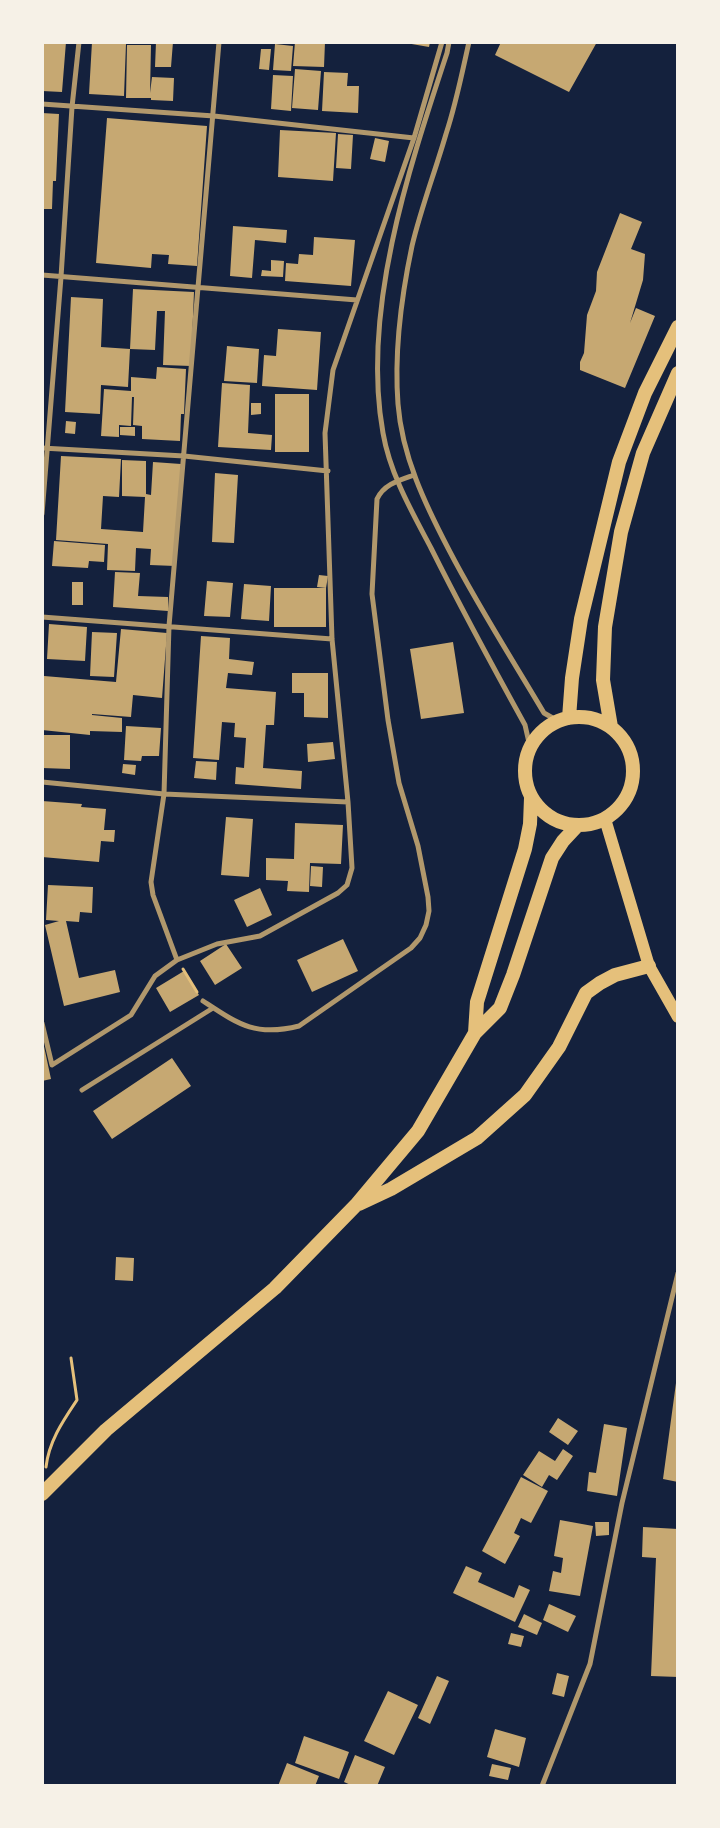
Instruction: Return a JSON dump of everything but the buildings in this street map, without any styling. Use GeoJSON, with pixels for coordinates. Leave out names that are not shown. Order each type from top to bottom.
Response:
{"type":"FeatureCollection","features":[{"type":"Feature","properties":{"kind":"highway"},"geometry":{"type":"LineString","coordinates":[[564,719],[581,620],[618,462],[645,393],[678,327]]}},
{"type":"Feature","properties":{"kind":"highway"},"geometry":{"type":"LineString","coordinates":[[611,728],[603,680],[605,627],[621,532],[643,453],[678,373]]}},
{"type":"Feature","properties":{"kind":"highway"},"geometry":{"type":"LineString","coordinates":[[584,717],[598,720],[611,728],[622,739],[630,752],[633,767],[632,783],[618,810],[605,819],[577,826],[551,818],[531,798],[525,782],[525,764],[530,747],[537,736],[547,727],[564,719],[584,717]]}},
{"type":"Feature","properties":{"kind":"highway"},"geometry":{"type":"LineString","coordinates":[[475,1033],[477,1002],[525,849],[530,824],[531,798]]}},
{"type":"Feature","properties":{"kind":"highway"},"geometry":{"type":"LineString","coordinates":[[43,1493],[106,1430],[275,1288],[356,1205],[418,1131],[475,1033],[500,1008],[552,858],[563,841],[577,826]]}},
{"type":"Feature","properties":{"kind":"highway"},"geometry":{"type":"LineString","coordinates":[[356,1205],[391,1189],[477,1138],[525,1095],[559,1047],[586,993],[615,975],[648,966]]}},
{"type":"Feature","properties":{"kind":"main road"},"geometry":{"type":"LineString","coordinates":[[605,819],[648,966],[678,1017]]}},
{"type":"Feature","properties":{"kind":"street"},"geometry":{"type":"LineString","coordinates":[[42,514],[45,448],[61,277],[72,107],[79,42]]}},
{"type":"Feature","properties":{"kind":"street"},"geometry":{"type":"LineString","coordinates":[[177,960],[153,895],[151,882],[164,794],[169,626],[219,42]]}},
{"type":"Feature","properties":{"kind":"street"},"geometry":{"type":"LineString","coordinates":[[42,1023],[52,1065],[131,1015],[155,976],[177,960],[217,944],[260,936],[343,890],[350,880],[352,868],[348,802],[332,639],[328,470],[325,432],[333,370],[414,138],[442,42]]}},
{"type":"Feature","properties":{"kind":"street"},"geometry":{"type":"LineString","coordinates":[[449,42],[448,53],[419,139],[392,245],[382,297],[378,358],[383,434],[398,481],[458,603],[525,726],[530,747]]}},
{"type":"Feature","properties":{"kind":"street"},"geometry":{"type":"LineString","coordinates":[[469,42],[446,134],[429,184],[415,236],[402,300],[396,358],[398,405],[403,435],[414,475],[432,519],[471,593],[544,713],[564,719]]}},
{"type":"Feature","properties":{"kind":"street"},"geometry":{"type":"LineString","coordinates":[[42,104],[214,116],[414,138]]}},
{"type":"Feature","properties":{"kind":"street"},"geometry":{"type":"LineString","coordinates":[[42,275],[357,300]]}},
{"type":"Feature","properties":{"kind":"street"},"geometry":{"type":"LineString","coordinates":[[45,448],[184,456],[328,470]]}},
{"type":"Feature","properties":{"kind":"street"},"geometry":{"type":"LineString","coordinates":[[203,1002],[236,1023],[251,1028],[267,1031],[284,1030],[299,1026],[411,948],[420,938],[426,925],[429,911],[428,898],[418,846],[399,783],[388,720],[372,594],[377,498],[386,487],[414,475]]}},
{"type":"Feature","properties":{"kind":"street"},"geometry":{"type":"LineString","coordinates":[[42,618],[332,639]]}},
{"type":"Feature","properties":{"kind":"street"},"geometry":{"type":"LineString","coordinates":[[42,782],[164,794],[348,802]]}},
{"type":"Feature","properties":{"kind":"street"},"geometry":{"type":"LineString","coordinates":[[82,1090],[213,1008]]}},
{"type":"Feature","properties":{"kind":"street"},"geometry":{"type":"LineString","coordinates":[[542,1786],[590,1664],[622,1503],[678,1273]]}},
{"type":"Feature","properties":{"kind":"path"},"geometry":{"type":"LineString","coordinates":[[177,960],[203,1002]]}},
{"type":"Feature","properties":{"kind":"path"},"geometry":{"type":"LineString","coordinates":[[43,1493],[47,1455],[54,1436],[77,1400],[71,1358]]}}]}
